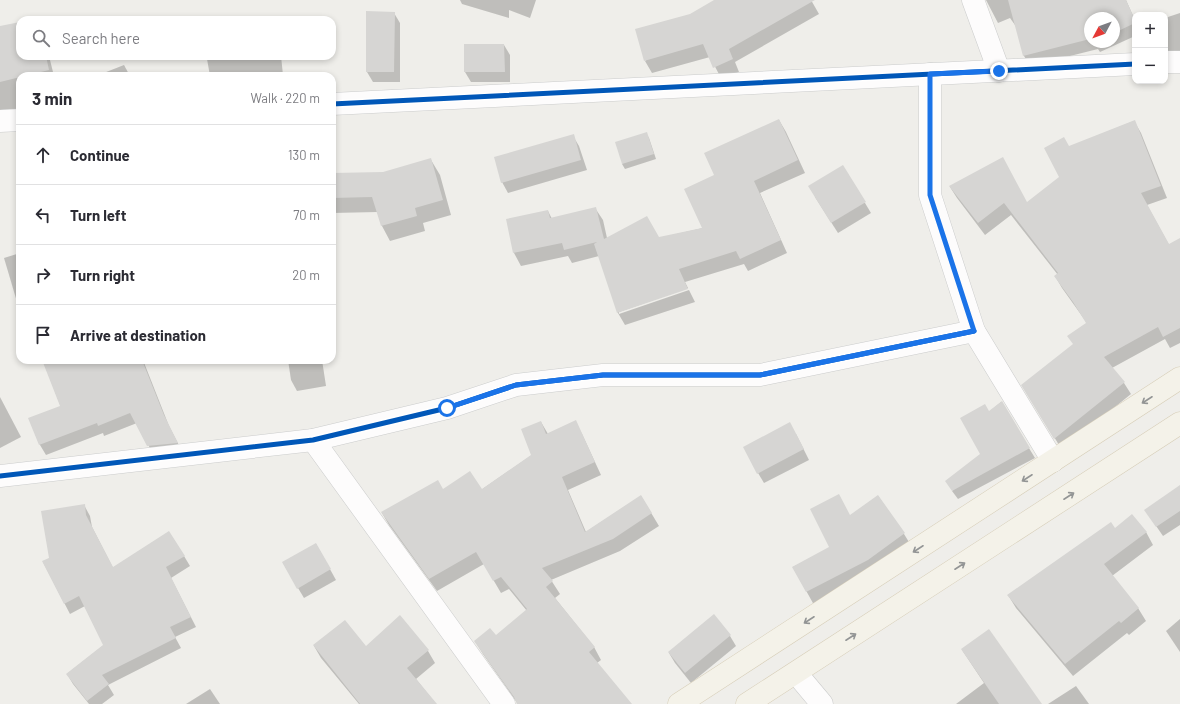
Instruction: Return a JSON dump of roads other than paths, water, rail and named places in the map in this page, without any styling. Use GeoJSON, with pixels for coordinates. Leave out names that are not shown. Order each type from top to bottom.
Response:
{"type":"FeatureCollection","features":[{"type":"Feature","properties":{"kind":"main road"},"geometry":{"type":"LineString","coordinates":[[679,704],[1180,378]]}},
{"type":"Feature","properties":{"kind":"main road"},"geometry":{"type":"LineString","coordinates":[[747,704],[1180,424]]}},
{"type":"Feature","properties":{"kind":"street"},"geometry":{"type":"LineString","coordinates":[[973,0],[999,71]]}},
{"type":"Feature","properties":{"kind":"street"},"geometry":{"type":"LineString","coordinates":[[1168,62],[1180,62]]}},
{"type":"Feature","properties":{"kind":"street"},"geometry":{"type":"LineString","coordinates":[[336,104],[1132,64]]}},
{"type":"Feature","properties":{"kind":"street"},"geometry":{"type":"LineString","coordinates":[[930,74],[930,195],[974,331],[1053,461]]}},
{"type":"Feature","properties":{"kind":"street"},"geometry":{"type":"LineString","coordinates":[[0,121],[16,120]]}},
{"type":"Feature","properties":{"kind":"street"},"geometry":{"type":"LineString","coordinates":[[0,476],[313,440],[447,408],[516,385],[603,375],[760,375],[974,331]]}},
{"type":"Feature","properties":{"kind":"street"},"geometry":{"type":"LineString","coordinates":[[313,440],[504,704]]}},
{"type":"Feature","properties":{"kind":"street"},"geometry":{"type":"LineString","coordinates":[[796,673],[822,704]]}}]}
